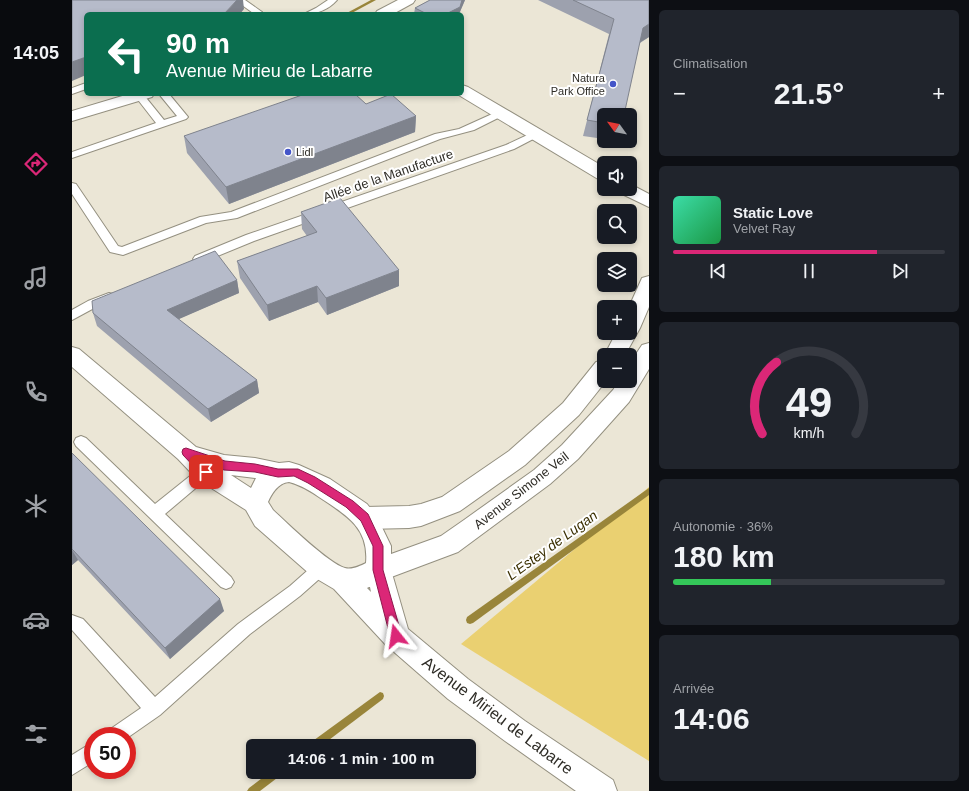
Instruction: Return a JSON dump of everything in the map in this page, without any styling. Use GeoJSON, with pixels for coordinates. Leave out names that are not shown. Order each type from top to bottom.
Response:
{"type":"FeatureCollection","features":[{"type":"Feature","properties":{"kind":"street"},"geometry":{"type":"LineString","coordinates":[[386,12],[408,0]]}},
{"type":"Feature","properties":{"kind":"street"},"geometry":{"type":"LineString","coordinates":[[464,91],[597,171]]}},
{"type":"Feature","properties":{"kind":"street"},"geometry":{"type":"LineString","coordinates":[[72,116],[140,96]]}},
{"type":"Feature","properties":{"kind":"street"},"geometry":{"type":"LineString","coordinates":[[637,195],[649,201]]}},
{"type":"Feature","properties":{"kind":"street"},"geometry":{"type":"LineString","coordinates":[[637,311],[649,283]]}},
{"type":"Feature","properties":{"kind":"street","name":"Avenue Simone Veil"},"geometry":{"type":"LineString","coordinates":[[637,367],[649,351]]}},
{"type":"Feature","properties":{"kind":"street","name":"Avenue Mirieu de Labarre"},"geometry":{"type":"LineString","coordinates":[[72,355],[186,452],[206,472],[255,503],[264,518],[321,568],[343,581],[401,640],[458,689],[515,731],[602,791]]}},
{"type":"Feature","properties":{"kind":"street"},"geometry":{"type":"LineString","coordinates":[[365,518],[409,517],[421,515],[451,504],[517,458],[571,409],[597,377]]}},
{"type":"Feature","properties":{"kind":"street","name":"Avenue Simone Veil"},"geometry":{"type":"LineString","coordinates":[[378,570],[449,544],[474,528],[542,477],[570,452],[621,396],[625,388]]}},
{"type":"Feature","properties":{"kind":"street","name":"Avenue Mirieu de Labarre"},"geometry":{"type":"LineString","coordinates":[[186,452],[224,466],[255,468],[278,473],[294,472],[312,480],[349,504],[365,518],[378,546],[378,570],[401,640]]}},
{"type":"Feature","properties":{"kind":"street"},"geometry":{"type":"LineString","coordinates":[[255,503],[266,482],[278,473]]}},
{"type":"Feature","properties":{"kind":"street"},"geometry":{"type":"LineString","coordinates":[[343,581],[360,579],[378,570]]}},
{"type":"Feature","properties":{"kind":"lane"},"geometry":{"type":"LineString","coordinates":[[239,0],[258,12]]}},
{"type":"Feature","properties":{"kind":"lane"},"geometry":{"type":"LineString","coordinates":[[314,12],[333,0]]}},
{"type":"Feature","properties":{"kind":"lane"},"geometry":{"type":"LineString","coordinates":[[72,90],[84,87]]}},
{"type":"Feature","properties":{"kind":"lane"},"geometry":{"type":"LineString","coordinates":[[144,96],[162,124]]}},
{"type":"Feature","properties":{"kind":"lane"},"geometry":{"type":"LineString","coordinates":[[72,155],[183,117],[166,96]]}},
{"type":"Feature","properties":{"kind":"lane"},"geometry":{"type":"LineString","coordinates":[[72,186],[114,249],[123,251],[204,220],[233,216],[438,136],[452,134],[485,122],[501,113]]}},
{"type":"Feature","properties":{"kind":"lane","name":"Allée de la Manufacture"},"geometry":{"type":"LineString","coordinates":[[192,262],[261,234],[510,147],[536,134]]}},
{"type":"Feature","properties":{"kind":"lane"},"geometry":{"type":"LineString","coordinates":[[72,316],[92,304],[121,292]]}},
{"type":"Feature","properties":{"kind":"lane"},"geometry":{"type":"LineString","coordinates":[[81,442],[226,582]]}},
{"type":"Feature","properties":{"kind":"lane"},"geometry":{"type":"LineString","coordinates":[[155,513],[206,472]]}},
{"type":"Feature","properties":{"kind":"lane"},"geometry":{"type":"LineString","coordinates":[[128,727],[154,708],[244,629],[295,591],[321,568]]}},
{"type":"Feature","properties":{"kind":"lane"},"geometry":{"type":"LineString","coordinates":[[72,622],[77,624],[154,708]]}},
{"type":"Feature","properties":{"kind":"lane"},"geometry":{"type":"LineString","coordinates":[[72,766],[84,757]]}},
{"type":"Feature","properties":{"kind":"shaded area"},"geometry":{"type":"Polygon","coordinates":[[[649,487],[649,761],[461,644],[649,487]]]}},
{"type":"Feature","properties":{"kind":"building"},"geometry":{"type":"Polygon","coordinates":[[[72,0],[237,0],[226,12],[84,12],[84,58],[72,62],[72,0]]]}},
{"type":"Feature","properties":{"kind":"building"},"geometry":{"type":"Polygon","coordinates":[[[430,0],[462,0],[460,7],[450,12],[423,12],[415,8],[430,0]]]}},
{"type":"Feature","properties":{"kind":"building"},"geometry":{"type":"Polygon","coordinates":[[[573,0],[649,0],[649,24],[643,28],[626,108],[597,108],[597,122],[587,120],[614,19],[573,0]]]}},
{"type":"Feature","properties":{"kind":"building"},"geometry":{"type":"Polygon","coordinates":[[[299,96],[357,96],[366,104],[386,96],[393,96],[416,116],[226,187],[184,136],[299,96]]]}},
{"type":"Feature","properties":{"kind":"building"},"geometry":{"type":"Polygon","coordinates":[[[340,198],[399,270],[326,298],[317,286],[267,305],[237,261],[317,232],[301,212],[340,198]]]}},
{"type":"Feature","properties":{"kind":"building"},"geometry":{"type":"Polygon","coordinates":[[[215,251],[237,280],[167,310],[257,380],[208,409],[93,313],[92,301],[215,251]]]}},
{"type":"Feature","properties":{"kind":"building"},"geometry":{"type":"Polygon","coordinates":[[[72,453],[220,599],[165,648],[72,549],[72,453]]]}},
{"type":"Feature","properties":{"kind":"waterway"},"geometry":{"type":"LineString","coordinates":[[351,12],[374,0]]}},
{"type":"Feature","properties":{"kind":"waterway","name":"L'Estey de Lugan"},"geometry":{"type":"LineString","coordinates":[[470,620],[649,491]]}},
{"type":"Feature","properties":{"kind":"waterway","name":"L'Estey de Lugan"},"geometry":{"type":"LineString","coordinates":[[322,739],[380,696]]}},
{"type":"Feature","properties":{"kind":"waterway","name":"L'Estey de Lugan"},"geometry":{"type":"LineString","coordinates":[[252,791],[268,779]]}},
{"type":"Feature","properties":{"kind":"place","name":"Natura Park Office"},"geometry":{"type":"Point","coordinates":[613,84]}},
{"type":"Feature","properties":{"kind":"place","name":"Lidl"},"geometry":{"type":"Point","coordinates":[288,152]}},
{"type":"Feature","properties":{"kind":"route"},"geometry":{"type":"LineString","coordinates":[[206,472],[186,452],[224,466],[255,468],[278,473],[294,472],[312,480],[349,504],[365,518],[378,546],[378,570],[396,636]]}}]}
